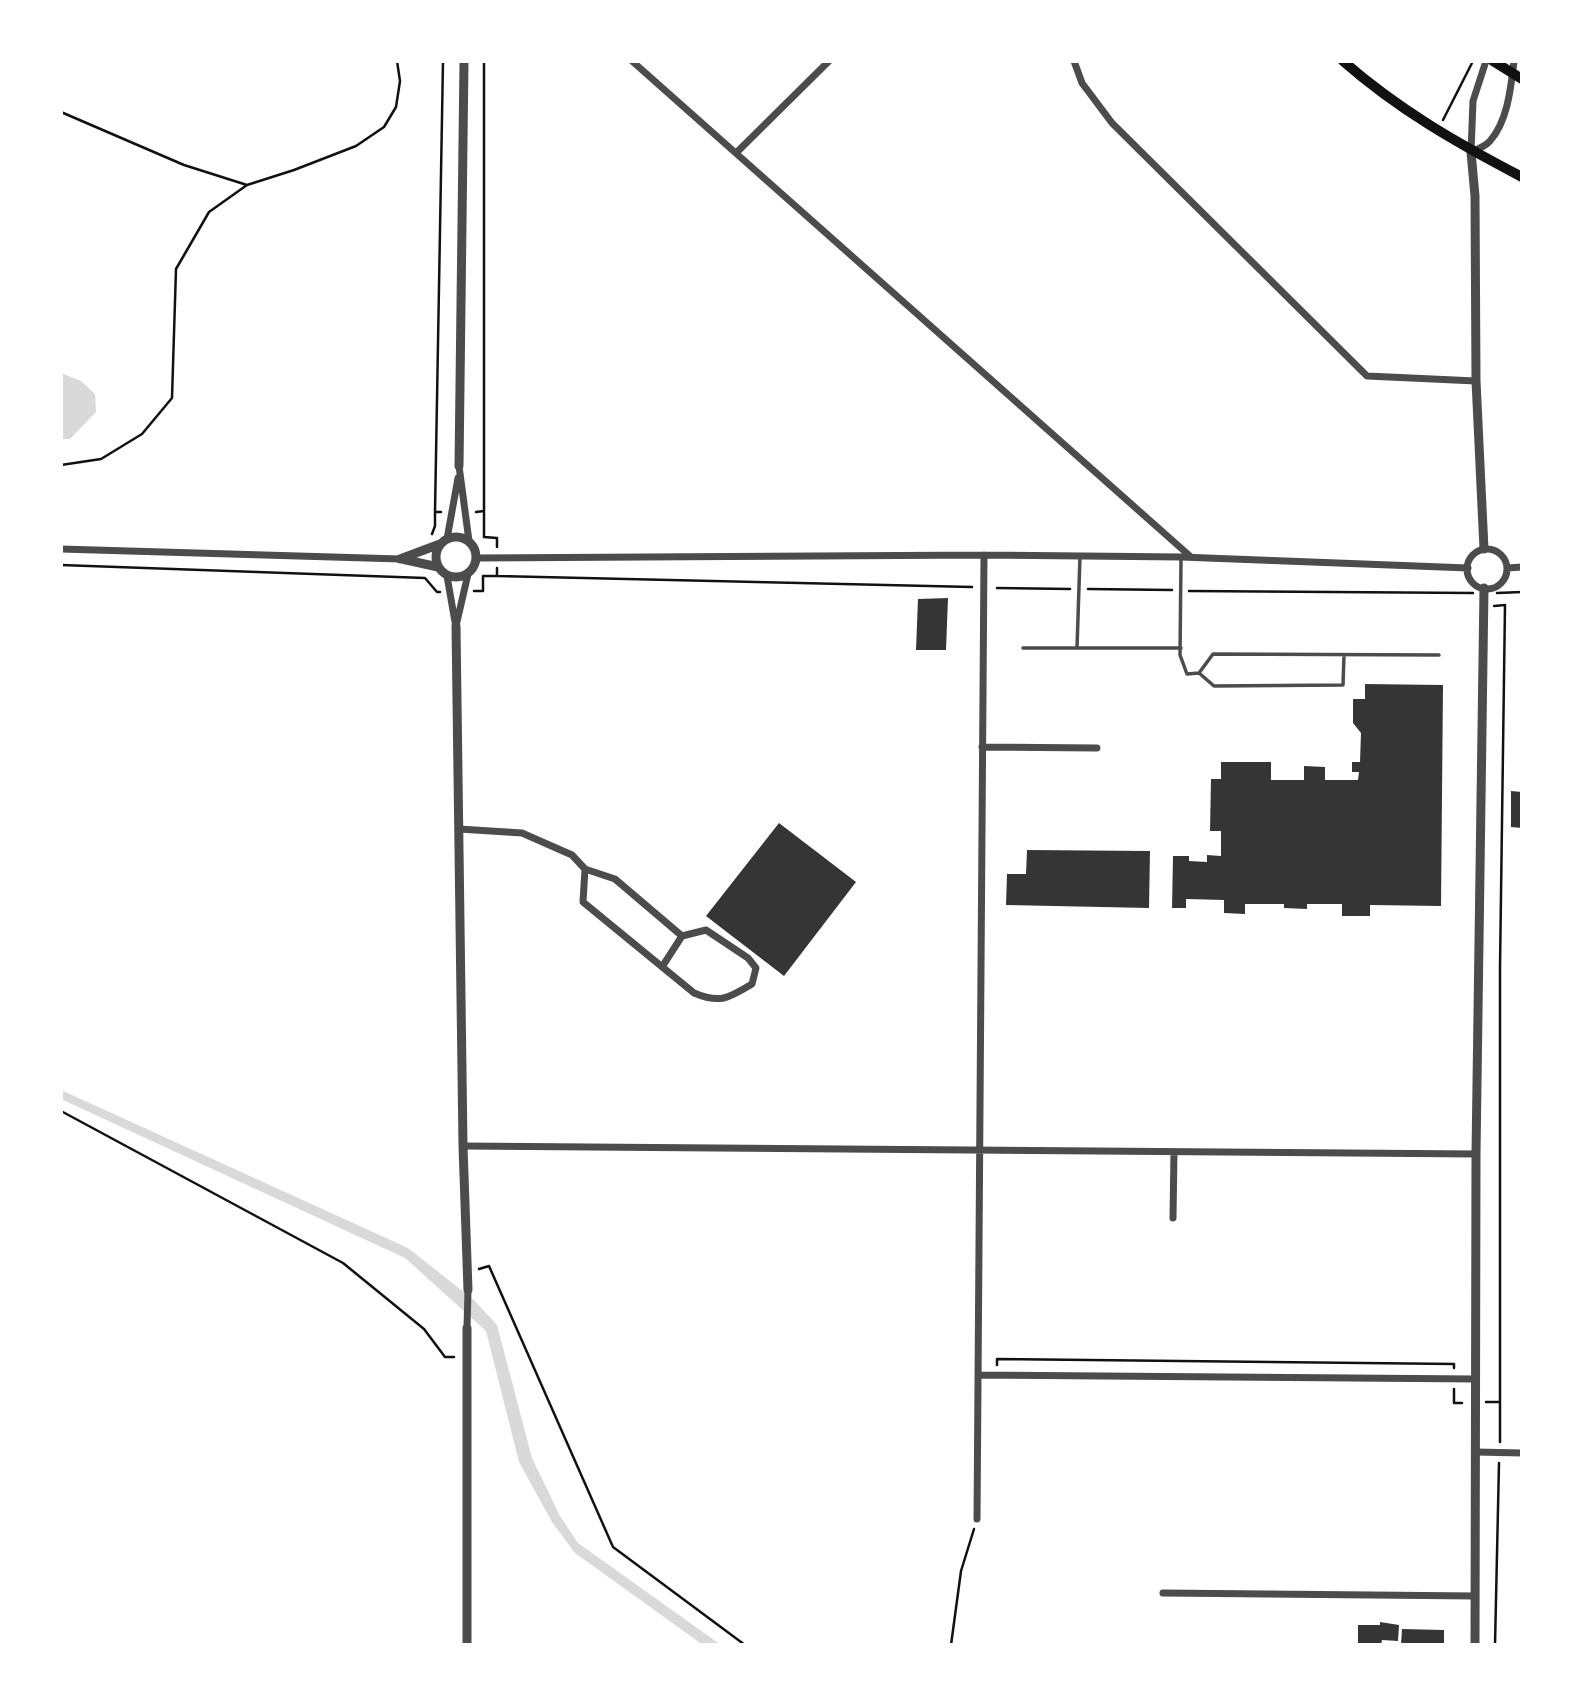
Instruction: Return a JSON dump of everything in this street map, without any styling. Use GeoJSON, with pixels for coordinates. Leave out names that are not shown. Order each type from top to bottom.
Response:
{"type":"FeatureCollection","features":[{"type":"Feature","properties":{"kind":"highway"},"geometry":{"type":"LineString","coordinates":[[1343,61],[1396,104],[1439,133],[1522,177]]}},
{"type":"Feature","properties":{"kind":"highway"},"geometry":{"type":"LineString","coordinates":[[1493,61],[1517,76]]}},
{"type":"Feature","properties":{"kind":"street"},"geometry":{"type":"LineString","coordinates":[[464,61],[459,466],[453,512],[444,541],[435,555],[438,566],[447,576],[454,578],[468,574]]}},
{"type":"Feature","properties":{"kind":"street"},"geometry":{"type":"LineString","coordinates":[[632,61],[1191,557]]}},
{"type":"Feature","properties":{"kind":"street"},"geometry":{"type":"LineString","coordinates":[[736,153],[829,61]]}},
{"type":"Feature","properties":{"kind":"street"},"geometry":{"type":"LineString","coordinates":[[1074,61],[1082,83],[1112,123],[1367,376],[1476,381]]}},
{"type":"Feature","properties":{"kind":"street"},"geometry":{"type":"LineString","coordinates":[[1484,549],[1476,381],[1475,196],[1471,152],[1473,101],[1486,61]]}},
{"type":"Feature","properties":{"kind":"street"},"geometry":{"type":"LineString","coordinates":[[1471,152],[1491,140],[1501,123],[1517,76],[1514,61]]}},
{"type":"Feature","properties":{"kind":"street"},"geometry":{"type":"LineString","coordinates":[[456,626],[468,574],[477,558],[469,541],[459,466]]}},
{"type":"Feature","properties":{"kind":"street"},"geometry":{"type":"LineString","coordinates":[[414,558],[444,541],[458,537],[469,541]]}},
{"type":"Feature","properties":{"kind":"street"},"geometry":{"type":"LineString","coordinates":[[61,549],[414,558],[438,566]]}},
{"type":"Feature","properties":{"kind":"street"},"geometry":{"type":"LineString","coordinates":[[1484,549],[1497,551],[1506,561],[1504,579],[1484,591],[1474,583],[1468,568],[1473,555],[1484,549]]}},
{"type":"Feature","properties":{"kind":"street"},"geometry":{"type":"LineString","coordinates":[[477,558],[984,555],[1191,557],[1468,568]]}},
{"type":"Feature","properties":{"kind":"street"},"geometry":{"type":"LineString","coordinates":[[977,1519],[984,555]]}},
{"type":"Feature","properties":{"kind":"street"},"geometry":{"type":"LineString","coordinates":[[1507,568],[1522,567]]}},
{"type":"Feature","properties":{"kind":"street"},"geometry":{"type":"LineString","coordinates":[[447,576],[456,626],[463,1146],[468,1290],[467,1645]]}},
{"type":"Feature","properties":{"kind":"street"},"geometry":{"type":"LineString","coordinates":[[1475,1645],[1476,1154],[1484,591]]}},
{"type":"Feature","properties":{"kind":"street"},"geometry":{"type":"LineString","coordinates":[[982,747],[1097,748]]}},
{"type":"Feature","properties":{"kind":"street"},"geometry":{"type":"LineString","coordinates":[[459,829],[522,833],[572,855],[585,869],[615,879],[682,936]]}},
{"type":"Feature","properties":{"kind":"street"},"geometry":{"type":"LineString","coordinates":[[585,869],[583,902],[662,967],[694,993],[712,1001],[732,996],[752,984],[756,968],[748,958],[706,930],[682,936],[662,967]]}},
{"type":"Feature","properties":{"kind":"street"},"geometry":{"type":"LineString","coordinates":[[463,1146],[1476,1154]]}},
{"type":"Feature","properties":{"kind":"street"},"geometry":{"type":"LineString","coordinates":[[1173,1218],[1174,1152]]}},
{"type":"Feature","properties":{"kind":"street"},"geometry":{"type":"LineString","coordinates":[[978,1375],[1476,1379]]}},
{"type":"Feature","properties":{"kind":"street"},"geometry":{"type":"LineString","coordinates":[[1476,1452],[1522,1453]]}},
{"type":"Feature","properties":{"kind":"street"},"geometry":{"type":"LineString","coordinates":[[1163,1593],[1475,1596]]}},
{"type":"Feature","properties":{"kind":"lane"},"geometry":{"type":"LineString","coordinates":[[1077,648],[1080,556]]}},
{"type":"Feature","properties":{"kind":"lane"},"geometry":{"type":"LineString","coordinates":[[1181,557],[1180,655],[1187,674],[1199,673],[1214,686],[1343,685],[1344,655]]}},
{"type":"Feature","properties":{"kind":"lane"},"geometry":{"type":"LineString","coordinates":[[1023,648],[1181,648]]}},
{"type":"Feature","properties":{"kind":"lane"},"geometry":{"type":"LineString","coordinates":[[1199,673],[1213,654],[1440,655]]}},
{"type":"Feature","properties":{"kind":"path"},"geometry":{"type":"LineString","coordinates":[[61,465],[101,459],[142,434],[172,398],[176,269],[209,212],[247,185],[356,146],[384,127],[396,107],[400,81],[397,61]]}},
{"type":"Feature","properties":{"kind":"path"},"geometry":{"type":"LineString","coordinates":[[412,578],[414,546],[425,541],[432,533],[435,512],[443,61]]}},
{"type":"Feature","properties":{"kind":"path"},"geometry":{"type":"LineString","coordinates":[[484,61],[484,537],[497,538],[497,576]]}},
{"type":"Feature","properties":{"kind":"path"},"geometry":{"type":"LineString","coordinates":[[1439,133],[1447,111],[1473,61]]}},
{"type":"Feature","properties":{"kind":"path"},"geometry":{"type":"LineString","coordinates":[[61,112],[184,165],[247,185]]}},
{"type":"Feature","properties":{"kind":"path"},"geometry":{"type":"LineString","coordinates":[[465,513],[484,511]]}},
{"type":"Feature","properties":{"kind":"path"},"geometry":{"type":"LineString","coordinates":[[435,512],[453,512]]}},
{"type":"Feature","properties":{"kind":"path"},"geometry":{"type":"LineString","coordinates":[[61,565],[425,578],[437,592],[449,592]]}},
{"type":"Feature","properties":{"kind":"path"},"geometry":{"type":"LineString","coordinates":[[463,592],[483,591],[483,576],[1181,591],[1522,592]]}},
{"type":"Feature","properties":{"kind":"path"},"geometry":{"type":"LineString","coordinates":[[1484,606],[1505,606],[1500,980],[1499,1453],[1495,1645]]}},
{"type":"Feature","properties":{"kind":"path"},"geometry":{"type":"LineString","coordinates":[[61,1111],[343,1263],[424,1329],[445,1357],[467,1355]]}},
{"type":"Feature","properties":{"kind":"path"},"geometry":{"type":"LineString","coordinates":[[476,1270],[489,1266],[613,1547],[745,1645]]}},
{"type":"Feature","properties":{"kind":"path"},"geometry":{"type":"LineString","coordinates":[[951,1645],[961,1571],[977,1519]]}},
{"type":"Feature","properties":{"kind":"shaded area"},"geometry":{"type":"Polygon","coordinates":[[[61,373],[81,381],[95,394],[96,412],[70,439],[61,439],[61,373]]]}},
{"type":"Feature","properties":{"kind":"shaded area"},"geometry":{"type":"Polygon","coordinates":[[[61,1090],[408,1248],[475,1301],[497,1325],[532,1458],[560,1516],[578,1543],[721,1645],[703,1645],[575,1553],[552,1522],[519,1462],[486,1331],[405,1258],[61,1099],[61,1090]]]}},
{"type":"Feature","properties":{"kind":"building"},"geometry":{"type":"Polygon","coordinates":[[[948,598],[946,650],[916,650],[918,599],[948,598]]]}},
{"type":"Feature","properties":{"kind":"building"},"geometry":{"type":"Polygon","coordinates":[[[1365,684],[1443,685],[1441,906],[1370,905],[1370,916],[1342,916],[1342,904],[1307,904],[1307,909],[1284,908],[1284,904],[1245,904],[1245,914],[1224,913],[1224,900],[1186,899],[1186,908],[1172,908],[1173,856],[1189,856],[1189,861],[1207,862],[1207,855],[1221,856],[1221,831],[1210,831],[1211,779],[1221,779],[1221,762],[1271,762],[1271,780],[1304,780],[1304,766],[1325,767],[1325,780],[1358,780],[1359,772],[1352,772],[1352,762],[1360,762],[1361,733],[1353,723],[1353,699],[1365,699],[1365,684]]]}},
{"type":"Feature","properties":{"kind":"building"},"geometry":{"type":"Polygon","coordinates":[[[1511,791],[1522,792],[1522,828],[1511,827],[1511,791]]]}},
{"type":"Feature","properties":{"kind":"building"},"geometry":{"type":"Polygon","coordinates":[[[779,823],[856,882],[784,976],[706,916],[779,823]]]}},
{"type":"Feature","properties":{"kind":"building"},"geometry":{"type":"Polygon","coordinates":[[[1027,850],[1150,851],[1149,908],[1006,905],[1007,874],[1026,874],[1027,850]]]}},
{"type":"Feature","properties":{"kind":"building"},"geometry":{"type":"Polygon","coordinates":[[[1380,1622],[1399,1625],[1398,1641],[1382,1640],[1381,1645],[1358,1645],[1358,1625],[1380,1625],[1380,1622]]]}},
{"type":"Feature","properties":{"kind":"building"},"geometry":{"type":"Polygon","coordinates":[[[1402,1629],[1444,1630],[1444,1645],[1401,1645],[1402,1629]]]}}]}
